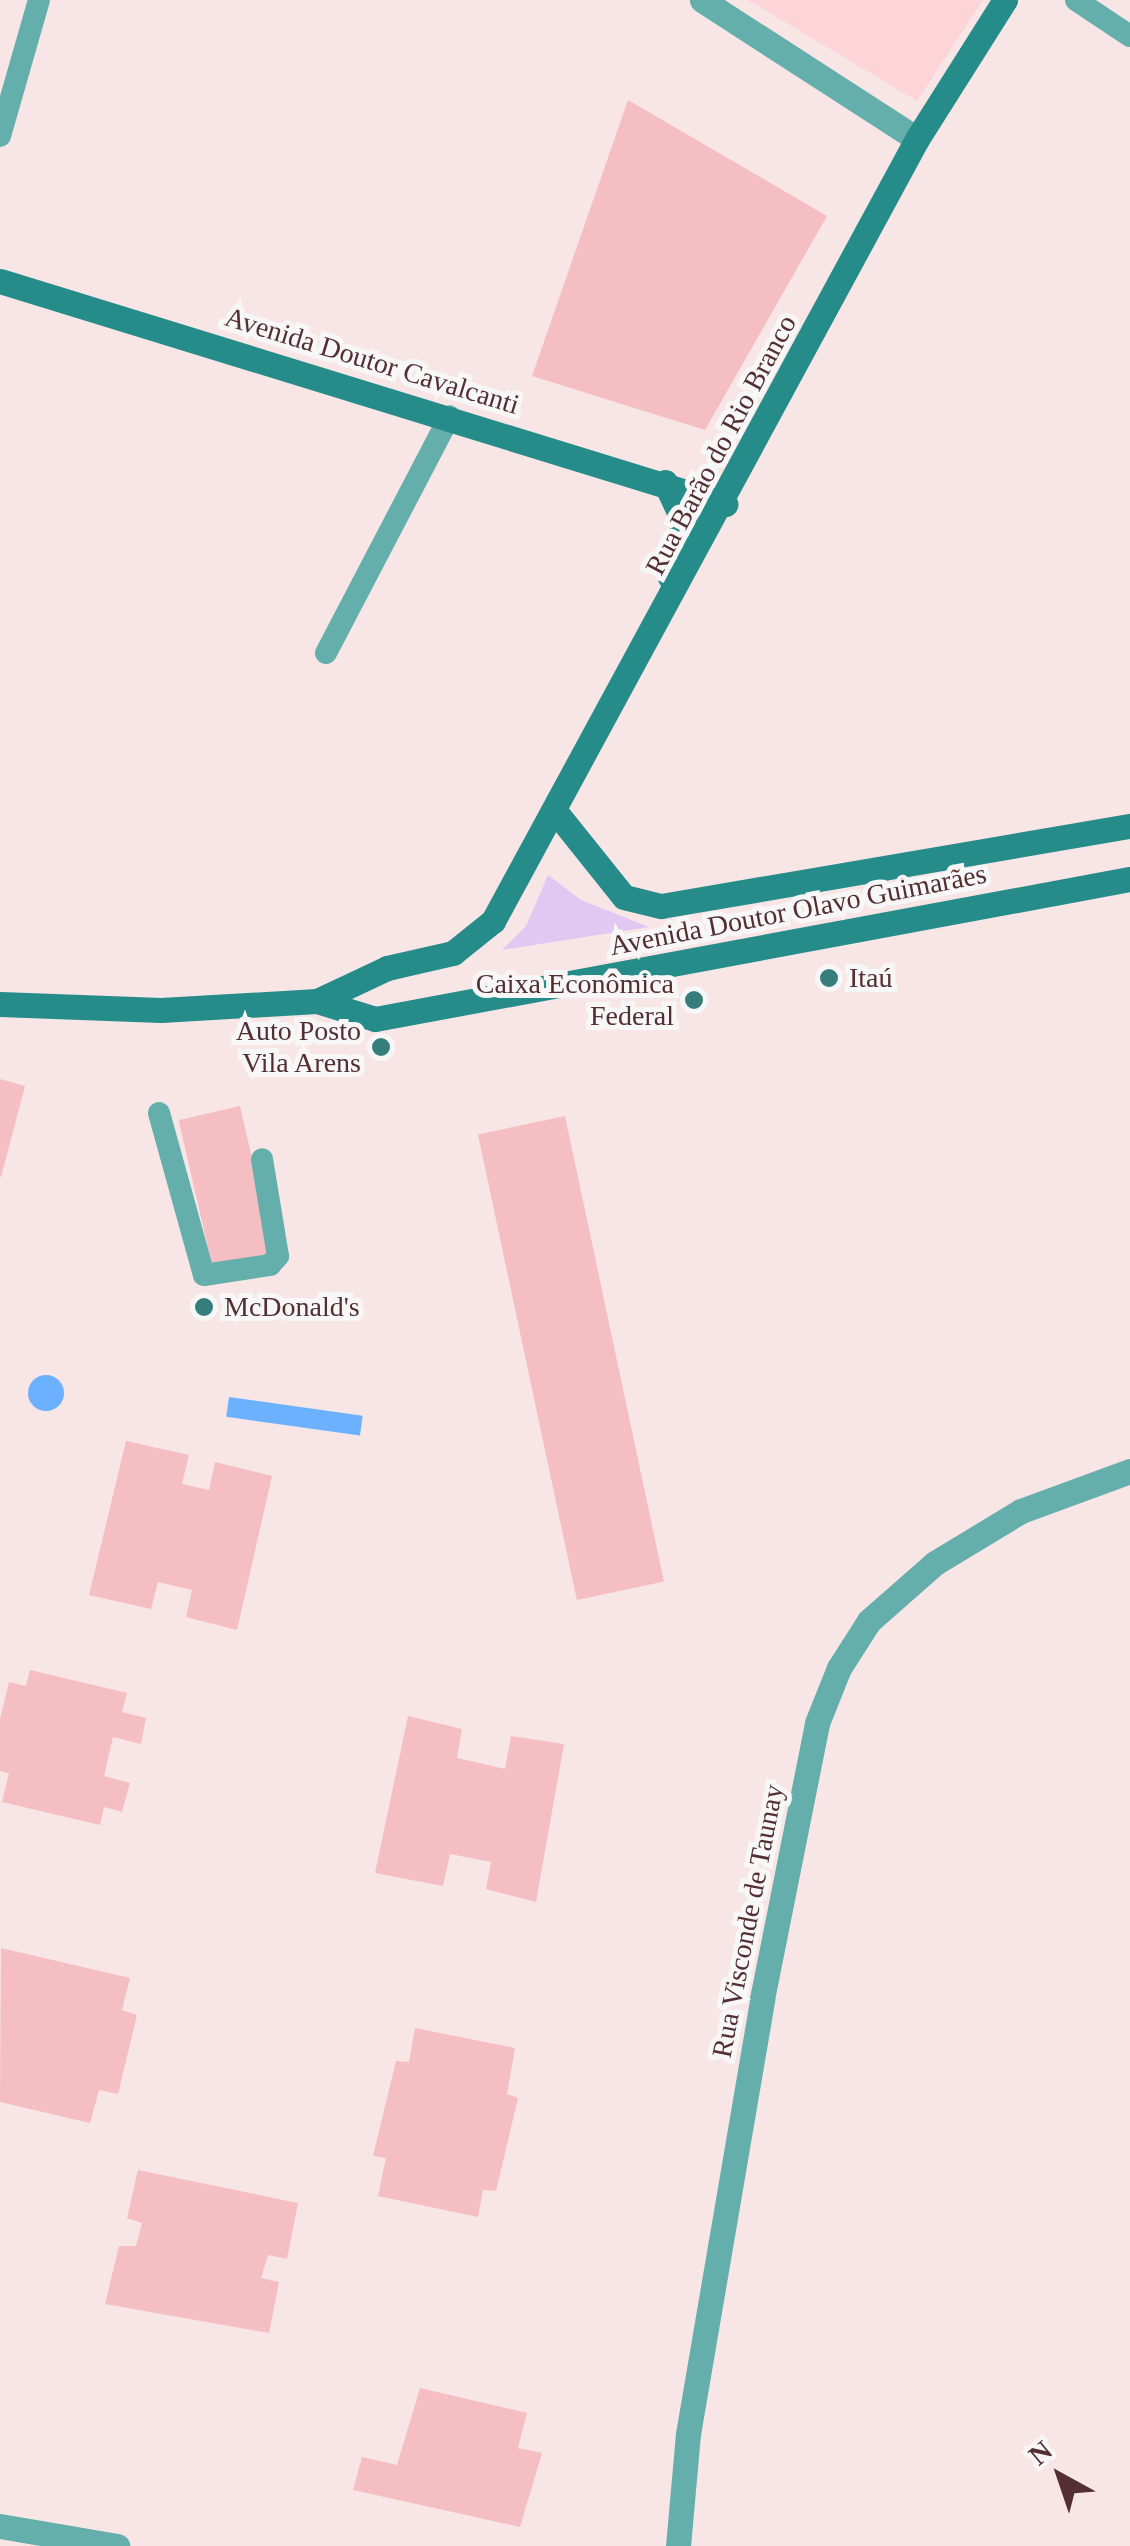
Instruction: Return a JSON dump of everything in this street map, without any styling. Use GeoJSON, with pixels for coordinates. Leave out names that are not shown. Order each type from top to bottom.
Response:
{"type":"FeatureCollection","features":[{"type":"Feature","properties":{"kind":"main road","name":"Rua Barão do Rio Branco"},"geometry":{"type":"LineString","coordinates":[[317,1001],[387,968],[453,953],[493,921],[725,504],[917,140],[1005,0]]}},
{"type":"Feature","properties":{"kind":"main road","name":"Avenida Doutor Cavalcanti"},"geometry":{"type":"LineString","coordinates":[[0,280],[665,482],[725,504]]}},
{"type":"Feature","properties":{"kind":"main road"},"geometry":{"type":"LineString","coordinates":[[629,678],[684,539],[665,482]]}},
{"type":"Feature","properties":{"kind":"main road","name":"Avenida Doutor Olavo Guimarães"},"geometry":{"type":"LineString","coordinates":[[555,811],[624,897],[661,906],[1130,826]]}},
{"type":"Feature","properties":{"kind":"main road","name":"Avenida Doutor Olavo Guimarães"},"geometry":{"type":"LineString","coordinates":[[317,1001],[375,1019],[1130,878]]}},
{"type":"Feature","properties":{"kind":"main road"},"geometry":{"type":"LineString","coordinates":[[0,1004],[142,1010],[317,1001]]}},
{"type":"Feature","properties":{"kind":"street"},"geometry":{"type":"LineString","coordinates":[[702,0],[917,140]]}},
{"type":"Feature","properties":{"kind":"street","name":"Rua Visconde de Taunay"},"geometry":{"type":"LineString","coordinates":[[678,2546],[688,2434],[762,1999],[818,1723],[838,1668],[870,1621],[935,1563],[1021,1512],[1130,1471]]}},
{"type":"Feature","properties":{"kind":"street"},"geometry":{"type":"LineString","coordinates":[[0,2526],[117,2546]]}},
{"type":"Feature","properties":{"kind":"lane"},"geometry":{"type":"LineString","coordinates":[[0,136],[39,0]]}},
{"type":"Feature","properties":{"kind":"lane"},"geometry":{"type":"LineString","coordinates":[[1076,0],[1130,36]]}},
{"type":"Feature","properties":{"kind":"lane"},"geometry":{"type":"LineString","coordinates":[[326,653],[450,416]]}},
{"type":"Feature","properties":{"kind":"lane"},"geometry":{"type":"LineString","coordinates":[[159,1113],[204,1275],[278,1256],[262,1160]]}},
{"type":"Feature","properties":{"kind":"shaded area"},"geometry":{"type":"Polygon","coordinates":[[[748,0],[983,0],[917,101],[748,0]]]}},
{"type":"Feature","properties":{"kind":"shaded area"},"geometry":{"type":"Polygon","coordinates":[[[548,875],[581,900],[649,927],[502,950],[526,926],[548,875]]]}},
{"type":"Feature","properties":{"kind":"water"},"geometry":{"type":"Polygon","coordinates":[[[46,1375],[59,1380],[64,1393],[59,1406],[46,1411],[33,1406],[28,1393],[33,1380],[46,1375]]]}},
{"type":"Feature","properties":{"kind":"water"},"geometry":{"type":"Polygon","coordinates":[[[229,1397],[363,1416],[360,1436],[226,1417],[229,1397]]]}},
{"type":"Feature","properties":{"kind":"building"},"geometry":{"type":"Polygon","coordinates":[[[628,100],[827,216],[705,430],[532,376],[628,100]]]}},
{"type":"Feature","properties":{"kind":"building"},"geometry":{"type":"Polygon","coordinates":[[[0,1079],[25,1086],[1,1177],[0,1177],[0,1079]]]}},
{"type":"Feature","properties":{"kind":"building"},"geometry":{"type":"Polygon","coordinates":[[[240,1106],[274,1252],[212,1266],[179,1120],[240,1106]]]}},
{"type":"Feature","properties":{"kind":"building"},"geometry":{"type":"Polygon","coordinates":[[[565,1116],[664,1582],[577,1600],[478,1135],[565,1116]]]}},
{"type":"Feature","properties":{"kind":"building"},"geometry":{"type":"Polygon","coordinates":[[[126,1441],[189,1455],[182,1484],[209,1490],[215,1462],[272,1476],[237,1630],[186,1617],[192,1590],[158,1582],[151,1609],[89,1595],[126,1441]]]}},
{"type":"Feature","properties":{"kind":"building"},"geometry":{"type":"Polygon","coordinates":[[[30,1670],[127,1693],[122,1712],[146,1718],[141,1744],[113,1737],[104,1776],[130,1783],[122,1812],[104,1807],[100,1825],[2,1802],[9,1773],[0,1771],[0,1719],[9,1682],[26,1686],[30,1670]]]}},
{"type":"Feature","properties":{"kind":"building"},"geometry":{"type":"Polygon","coordinates":[[[408,1716],[462,1729],[457,1758],[505,1769],[511,1736],[564,1744],[536,1902],[486,1889],[491,1862],[450,1854],[443,1886],[375,1873],[408,1716]]]}},
{"type":"Feature","properties":{"kind":"building"},"geometry":{"type":"Polygon","coordinates":[[[1,1948],[130,1978],[122,2010],[137,2015],[118,2094],[99,2090],[90,2123],[0,2102],[1,1948]]]}},
{"type":"Feature","properties":{"kind":"building"},"geometry":{"type":"Polygon","coordinates":[[[415,2028],[515,2048],[507,2094],[518,2098],[496,2191],[483,2190],[478,2217],[378,2196],[386,2158],[373,2156],[396,2061],[409,2062],[415,2028]]]}},
{"type":"Feature","properties":{"kind":"building"},"geometry":{"type":"Polygon","coordinates":[[[138,2170],[298,2203],[287,2259],[268,2255],[261,2278],[279,2282],[269,2333],[105,2304],[119,2246],[136,2246],[142,2223],[127,2218],[138,2170]]]}},
{"type":"Feature","properties":{"kind":"building"},"geometry":{"type":"Polygon","coordinates":[[[420,2388],[527,2413],[518,2448],[542,2453],[520,2527],[353,2490],[362,2457],[397,2465],[420,2388]]]}},
{"type":"Feature","properties":{"kind":"place","name":"Itaú"},"geometry":{"type":"Point","coordinates":[829,978]}},
{"type":"Feature","properties":{"kind":"place","name":"Caixa Econômica Federal"},"geometry":{"type":"Point","coordinates":[694,1000]}},
{"type":"Feature","properties":{"kind":"place","name":"Auto Posto Vila Arens"},"geometry":{"type":"Point","coordinates":[381,1047]}},
{"type":"Feature","properties":{"kind":"place","name":"McDonald's"},"geometry":{"type":"Point","coordinates":[204,1307]}}]}
